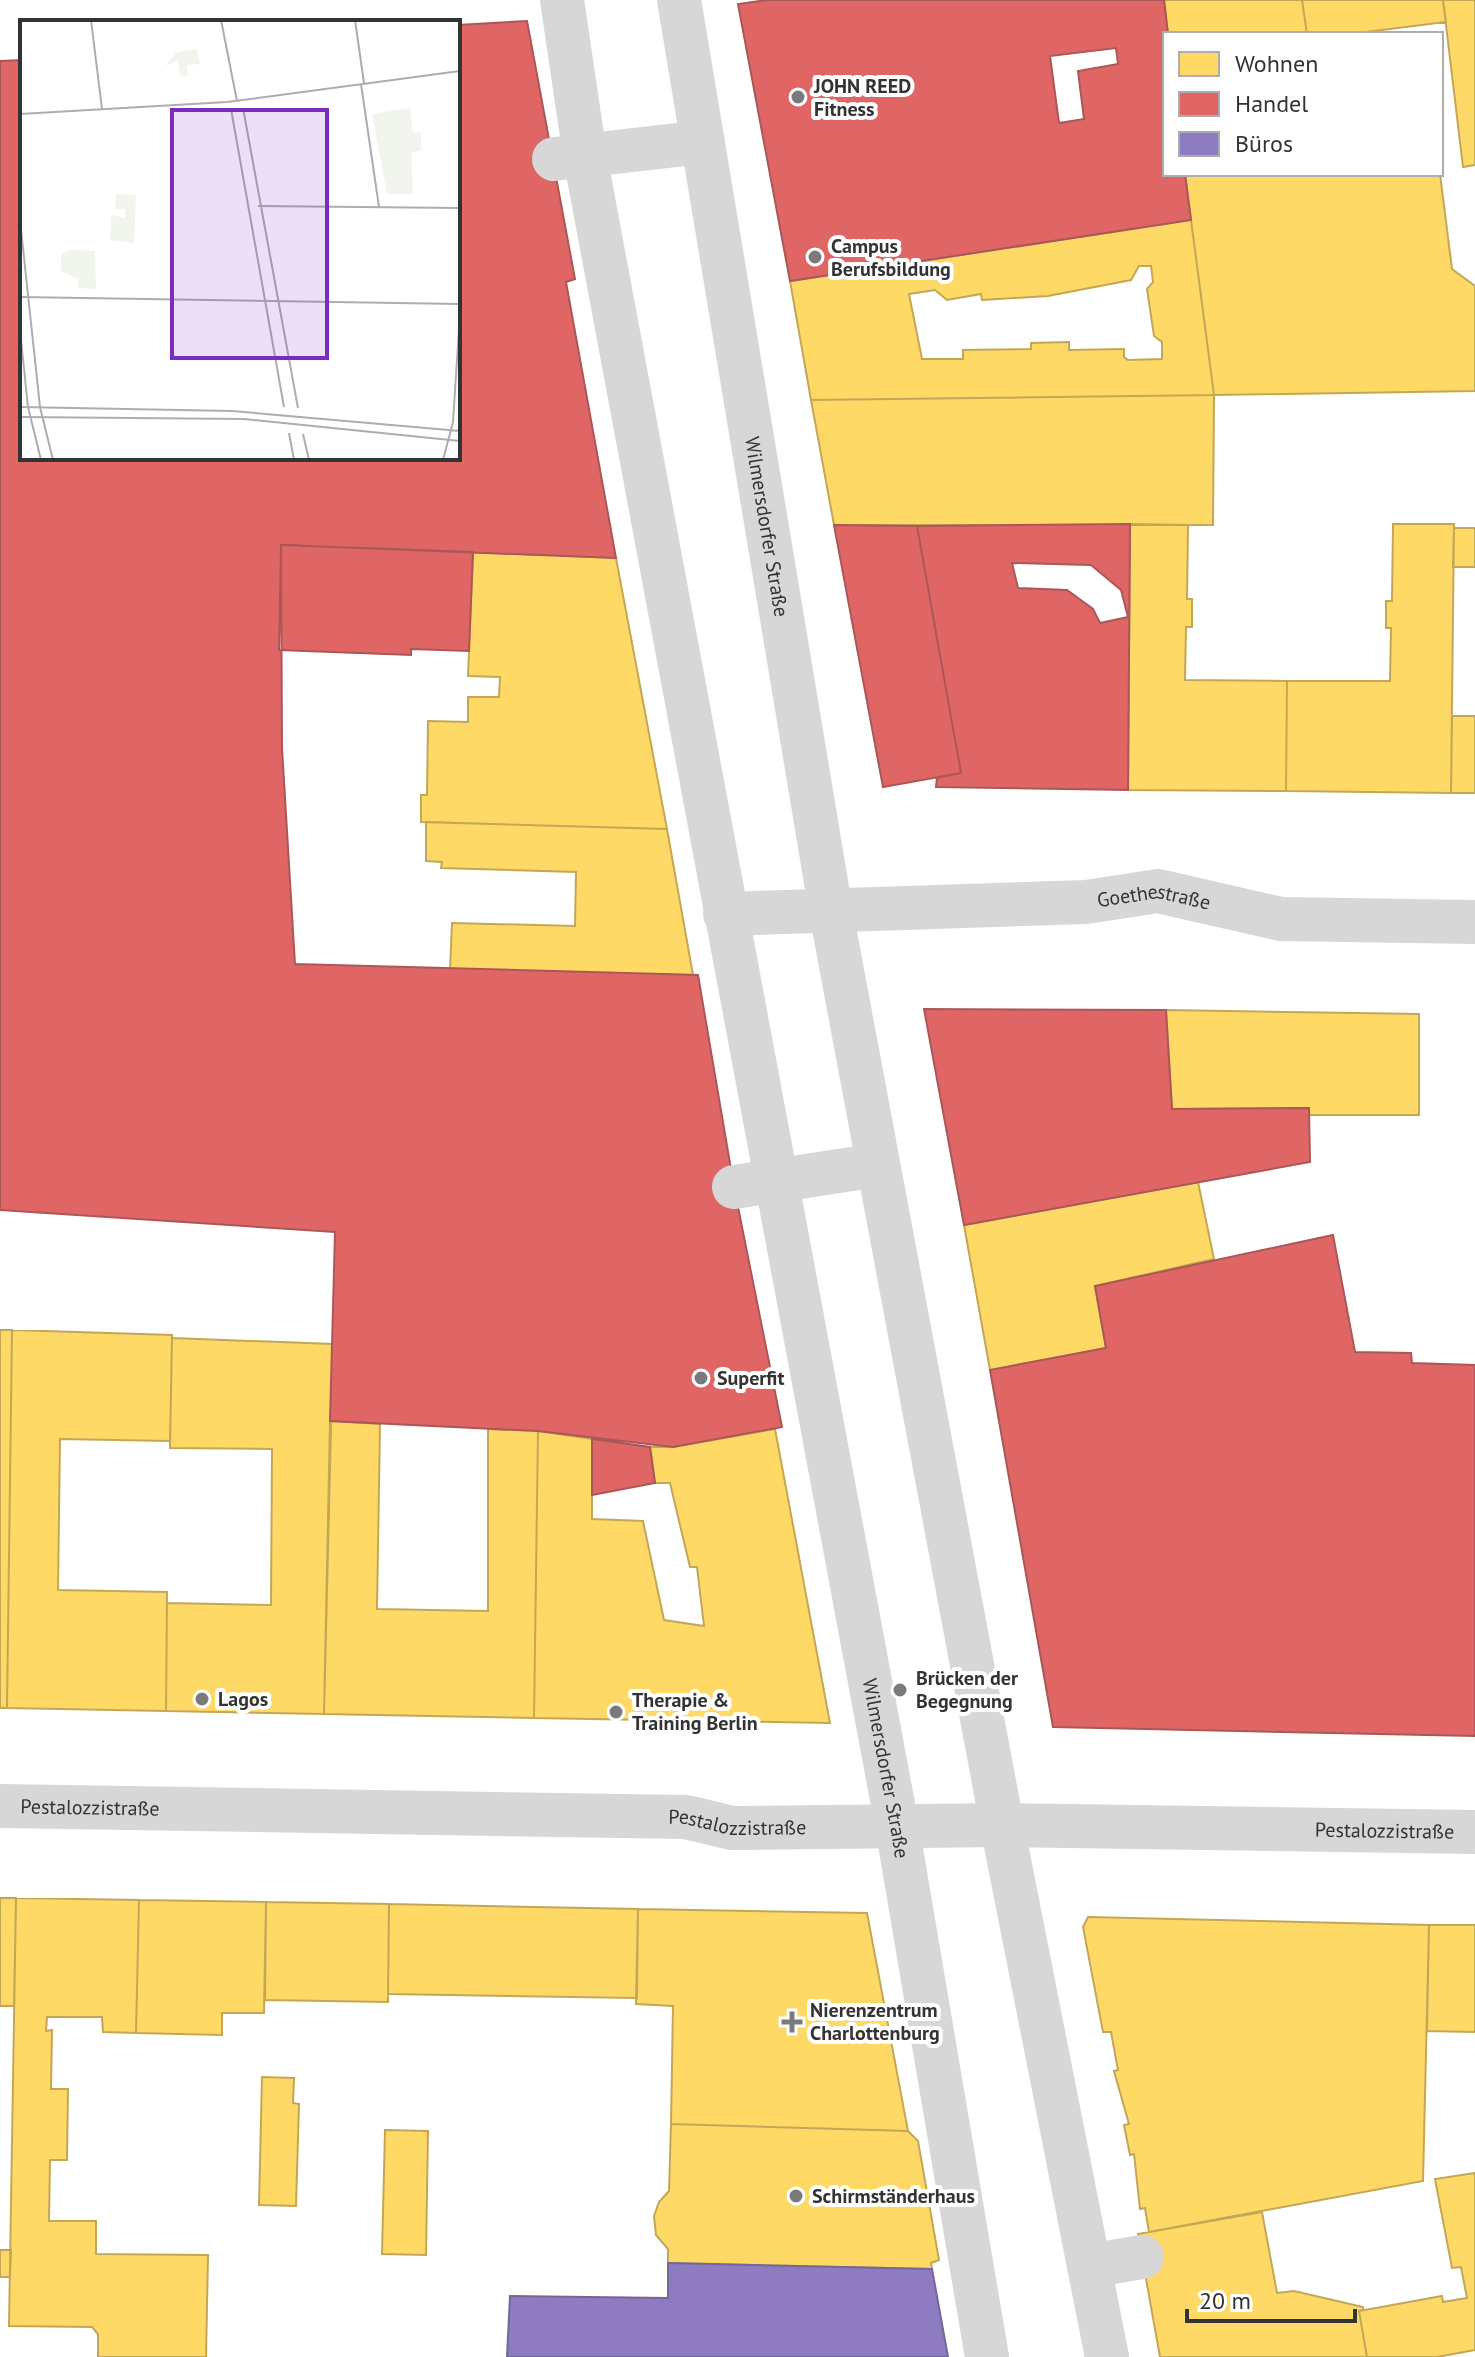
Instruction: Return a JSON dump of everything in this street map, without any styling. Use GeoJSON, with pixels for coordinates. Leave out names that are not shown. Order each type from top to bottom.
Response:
{"type":"FeatureCollection","features":[{"type":"Feature","properties":{"kind":"street","name":"Wilmersdorfer Straße"},"geometry":{"type":"LineString","coordinates":[[562,0],[569,157],[725,914],[754,1184],[897,1826],[987,2357]]}},
{"type":"Feature","properties":{"kind":"street","name":"Wilmersdorfer Straße"},"geometry":{"type":"LineString","coordinates":[[679,0],[831,912],[1002,1825],[1107,2357]]}},
{"type":"Feature","properties":{"kind":"street"},"geometry":{"type":"LineString","coordinates":[[569,157],[703,142]]}},
{"type":"Feature","properties":{"kind":"street","name":"Goethestraße"},"geometry":{"type":"LineString","coordinates":[[831,912],[1086,902],[1158,891],[1281,919],[1475,922]]}},
{"type":"Feature","properties":{"kind":"street"},"geometry":{"type":"LineString","coordinates":[[725,914],[831,912]]}},
{"type":"Feature","properties":{"kind":"street"},"geometry":{"type":"LineString","coordinates":[[754,1184],[878,1165]]}},
{"type":"Feature","properties":{"kind":"street","name":"Pestalozzistraße"},"geometry":{"type":"LineString","coordinates":[[0,1806],[686,1817],[732,1828],[1002,1825],[1455,1832]]}},
{"type":"Feature","properties":{"kind":"street"},"geometry":{"type":"LineString","coordinates":[[1089,2266],[1142,2257]]}},
{"type":"Feature","properties":{"kind":"building: Wohnen"},"geometry":{"type":"Polygon","coordinates":[[[1164,0],[1302,0],[1307,32],[1168,32],[1164,0]]]}},
{"type":"Feature","properties":{"kind":"building: Wohnen"},"geometry":{"type":"Polygon","coordinates":[[[1302,0],[1443,0],[1446,22],[1366,32],[1307,32],[1302,0]]]}},
{"type":"Feature","properties":{"kind":"building: Wohnen"},"geometry":{"type":"Polygon","coordinates":[[[1443,0],[1475,0],[1475,165],[1463,167],[1443,0]]]}},
{"type":"Feature","properties":{"kind":"building: Wohnen"},"geometry":{"type":"Polygon","coordinates":[[[1185,176],[1440,176],[1452,269],[1475,286],[1475,391],[1214,395],[1185,176]]]}},
{"type":"Feature","properties":{"kind":"building: Wohnen"},"geometry":{"type":"Polygon","coordinates":[[[1191,220],[1214,395],[811,400],[790,281],[1191,220]],[[1139,266],[1131,280],[1048,296],[982,300],[981,294],[947,300],[935,290],[909,294],[922,359],[963,359],[963,350],[1031,349],[1031,343],[1069,342],[1069,350],[1124,349],[1124,357],[1128,360],[1162,359],[1162,342],[1154,336],[1147,289],[1153,282],[1151,266],[1139,266]]]}},
{"type":"Feature","properties":{"kind":"building: Wohnen"},"geometry":{"type":"Polygon","coordinates":[[[1214,395],[1213,525],[834,525],[811,400],[1214,395]]]}},
{"type":"Feature","properties":{"kind":"building: Wohnen"},"geometry":{"type":"Polygon","coordinates":[[[1130,524],[1188,525],[1187,599],[1192,599],[1192,627],[1186,627],[1185,680],[1287,681],[1286,791],[1128,790],[1130,524]]]}},
{"type":"Feature","properties":{"kind":"building: Wohnen"},"geometry":{"type":"Polygon","coordinates":[[[1393,524],[1454,524],[1451,793],[1286,791],[1287,681],[1390,681],[1391,628],[1386,628],[1386,601],[1392,601],[1393,524]]]}},
{"type":"Feature","properties":{"kind":"building: Wohnen"},"geometry":{"type":"Polygon","coordinates":[[[1454,528],[1475,528],[1475,567],[1453,567],[1454,528]]]}},
{"type":"Feature","properties":{"kind":"building: Wohnen"},"geometry":{"type":"Polygon","coordinates":[[[473,552],[616,558],[667,829],[421,822],[421,795],[427,795],[428,721],[468,722],[468,697],[499,697],[500,677],[468,676],[473,552]]]}},
{"type":"Feature","properties":{"kind":"building: Wohnen"},"geometry":{"type":"Polygon","coordinates":[[[1452,716],[1475,716],[1475,793],[1451,793],[1452,716]]]}},
{"type":"Feature","properties":{"kind":"building: Wohnen"},"geometry":{"type":"Polygon","coordinates":[[[426,822],[667,829],[693,975],[450,970],[452,923],[575,926],[576,872],[441,868],[442,862],[426,861],[426,822]]]}},
{"type":"Feature","properties":{"kind":"building: Wohnen"},"geometry":{"type":"Polygon","coordinates":[[[1166,1010],[1419,1014],[1419,1115],[1309,1115],[1309,1108],[1172,1109],[1166,1010]]]}},
{"type":"Feature","properties":{"kind":"building: Wohnen"},"geometry":{"type":"Polygon","coordinates":[[[1198,1182],[1214,1259],[1095,1286],[1106,1348],[990,1370],[964,1225],[1198,1182]]]}},
{"type":"Feature","properties":{"kind":"building: Wohnen"},"geometry":{"type":"Polygon","coordinates":[[[0,1330],[12,1330],[7,1708],[0,1708],[0,1330]]]}},
{"type":"Feature","properties":{"kind":"building: Wohnen"},"geometry":{"type":"Polygon","coordinates":[[[12,1330],[172,1335],[170,1441],[60,1439],[58,1590],[167,1592],[166,1711],[7,1708],[12,1330]]]}},
{"type":"Feature","properties":{"kind":"building: Wohnen"},"geometry":{"type":"Polygon","coordinates":[[[172,1338],[333,1344],[324,1714],[166,1711],[167,1603],[271,1605],[272,1449],[170,1448],[172,1338]]]}},
{"type":"Feature","properties":{"kind":"building: Wohnen"},"geometry":{"type":"Polygon","coordinates":[[[330,1421],[380,1424],[377,1609],[488,1611],[488,1429],[538,1431],[534,1718],[324,1714],[330,1421]]]}},
{"type":"Feature","properties":{"kind":"building: Wohnen"},"geometry":{"type":"Polygon","coordinates":[[[775,1429],[830,1723],[534,1718],[538,1431],[592,1439],[592,1519],[643,1521],[664,1620],[704,1626],[697,1567],[690,1567],[670,1483],[655,1483],[650,1447],[673,1447],[775,1429]]]}},
{"type":"Feature","properties":{"kind":"building: Wohnen"},"geometry":{"type":"Polygon","coordinates":[[[0,1898],[16,1898],[14,2006],[0,2006],[0,1898]]]}},
{"type":"Feature","properties":{"kind":"building: Wohnen"},"geometry":{"type":"Polygon","coordinates":[[[16,1898],[139,1900],[136,2033],[103,2032],[102,2017],[47,2017],[46,2031],[52,2030],[51,2089],[68,2089],[67,2160],[50,2160],[49,2221],[96,2221],[96,2254],[208,2255],[206,2357],[98,2357],[98,2334],[92,2327],[9,2326],[16,1898]]]}},
{"type":"Feature","properties":{"kind":"building: Wohnen"},"geometry":{"type":"Polygon","coordinates":[[[139,1900],[266,1902],[264,2013],[222,2013],[222,2035],[136,2033],[139,1900]]]}},
{"type":"Feature","properties":{"kind":"building: Wohnen"},"geometry":{"type":"Polygon","coordinates":[[[266,1902],[389,1904],[388,2002],[265,2000],[266,1902]]]}},
{"type":"Feature","properties":{"kind":"building: Wohnen"},"geometry":{"type":"Polygon","coordinates":[[[389,1904],[638,1909],[637,1998],[388,1994],[389,1904]]]}},
{"type":"Feature","properties":{"kind":"building: Wohnen"},"geometry":{"type":"Polygon","coordinates":[[[638,1909],[867,1913],[908,2131],[671,2124],[673,2006],[636,2004],[638,1909]]]}},
{"type":"Feature","properties":{"kind":"building: Wohnen"},"geometry":{"type":"Polygon","coordinates":[[[1088,1917],[1429,1925],[1423,2181],[1149,2232],[1145,2208],[1140,2209],[1134,2154],[1130,2155],[1124,2125],[1129,2124],[1114,2071],[1118,2070],[1111,2032],[1103,2032],[1083,1927],[1088,1917]]]}},
{"type":"Feature","properties":{"kind":"building: Wohnen"},"geometry":{"type":"Polygon","coordinates":[[[1429,1925],[1475,1925],[1475,2032],[1427,2031],[1429,1925]]]}},
{"type":"Feature","properties":{"kind":"building: Wohnen"},"geometry":{"type":"Polygon","coordinates":[[[262,2077],[294,2078],[293,2103],[299,2104],[296,2206],[259,2205],[262,2077]]]}},
{"type":"Feature","properties":{"kind":"building: Wohnen","name":"Schirmständerhaus"},"geometry":{"type":"Polygon","coordinates":[[[671,2124],[908,2131],[918,2141],[939,2260],[931,2263],[932,2269],[668,2263],[668,2249],[656,2235],[654,2216],[659,2202],[669,2191],[671,2124]]]}},
{"type":"Feature","properties":{"kind":"building: Wohnen"},"geometry":{"type":"Polygon","coordinates":[[[385,2130],[428,2131],[426,2255],[382,2254],[385,2130]]]}},
{"type":"Feature","properties":{"kind":"building: Wohnen"},"geometry":{"type":"Polygon","coordinates":[[[1475,2173],[1475,2350],[1437,2357],[1367,2357],[1359,2311],[1442,2296],[1443,2302],[1467,2298],[1461,2267],[1452,2268],[1435,2179],[1475,2173]]]}},
{"type":"Feature","properties":{"kind":"building: Wohnen"},"geometry":{"type":"Polygon","coordinates":[[[1262,2212],[1277,2293],[1294,2291],[1363,2307],[1359,2311],[1367,2357],[1160,2357],[1138,2234],[1262,2212]]]}},
{"type":"Feature","properties":{"kind":"building: Wohnen"},"geometry":{"type":"Polygon","coordinates":[[[0,2250],[11,2250],[10,2277],[0,2277],[0,2250]]]}},
{"type":"Feature","properties":{"kind":"building: Handel"},"geometry":{"type":"Polygon","coordinates":[[[767,0],[1164,0],[1168,32],[1163,32],[1163,176],[1185,176],[1191,220],[790,281],[738,4],[767,0]],[[1116,48],[1050,56],[1059,123],[1084,119],[1078,71],[1118,64],[1116,48]]]}},
{"type":"Feature","properties":{"kind":"building: Handel"},"geometry":{"type":"Polygon","coordinates":[[[527,21],[575,279],[566,282],[616,558],[281,545],[282,748],[295,964],[698,975],[734,1187],[782,1427],[673,1447],[538,1431],[330,1421],[335,1232],[0,1210],[0,61],[20,60],[20,460],[460,460],[460,25],[527,21]]]}},
{"type":"Feature","properties":{"kind":"building: Handel"},"geometry":{"type":"Polygon","coordinates":[[[1130,524],[1128,790],[936,787],[937,778],[961,773],[917,526],[1130,524]],[[1012,563],[1018,588],[1067,590],[1093,609],[1100,623],[1128,617],[1121,590],[1091,565],[1012,563]]]}},
{"type":"Feature","properties":{"kind":"building: Handel"},"geometry":{"type":"Polygon","coordinates":[[[834,525],[917,526],[961,773],[883,787],[834,525]]]}},
{"type":"Feature","properties":{"kind":"building: Handel"},"geometry":{"type":"Polygon","coordinates":[[[281,545],[473,552],[469,651],[411,649],[411,655],[279,650],[281,545]]]}},
{"type":"Feature","properties":{"kind":"building: Handel"},"geometry":{"type":"Polygon","coordinates":[[[924,1009],[1166,1010],[1172,1109],[1309,1108],[1310,1162],[964,1225],[924,1009]]]}},
{"type":"Feature","properties":{"kind":"building: Handel"},"geometry":{"type":"Polygon","coordinates":[[[1333,1235],[1355,1352],[1411,1353],[1412,1363],[1475,1365],[1475,1736],[1053,1727],[990,1370],[1106,1348],[1095,1286],[1333,1235]]]}},
{"type":"Feature","properties":{"kind":"building: Handel"},"geometry":{"type":"Polygon","coordinates":[[[592,1439],[650,1447],[655,1483],[592,1495],[592,1439]]]}},
{"type":"Feature","properties":{"kind":"building: Büros"},"geometry":{"type":"Polygon","coordinates":[[[668,2263],[932,2269],[948,2357],[507,2357],[510,2296],[668,2298],[668,2263]]]}},
{"type":"Feature","properties":{"kind":"place","name":"JOHN REED Fitness"},"geometry":{"type":"Point","coordinates":[798,97]}},
{"type":"Feature","properties":{"kind":"place","name":"Campus Berufsbildung"},"geometry":{"type":"Point","coordinates":[815,257]}},
{"type":"Feature","properties":{"kind":"place","name":"Superfit"},"geometry":{"type":"Point","coordinates":[701,1378]}},
{"type":"Feature","properties":{"kind":"place","name":"Brücken der Begegnung"},"geometry":{"type":"Point","coordinates":[900,1690]}},
{"type":"Feature","properties":{"kind":"place","name":"Lagos"},"geometry":{"type":"Point","coordinates":[202,1699]}},
{"type":"Feature","properties":{"kind":"place","name":"Therapie & Training Berlin"},"geometry":{"type":"Point","coordinates":[616,1712]}},
{"type":"Feature","properties":{"kind":"place","name":"Nierenzentrum Charlottenburg"},"geometry":{"type":"Point","coordinates":[792,2022]}},
{"type":"Feature","properties":{"kind":"place","name":"Schirmständerhaus"},"geometry":{"type":"Point","coordinates":[796,2196]}}]}
